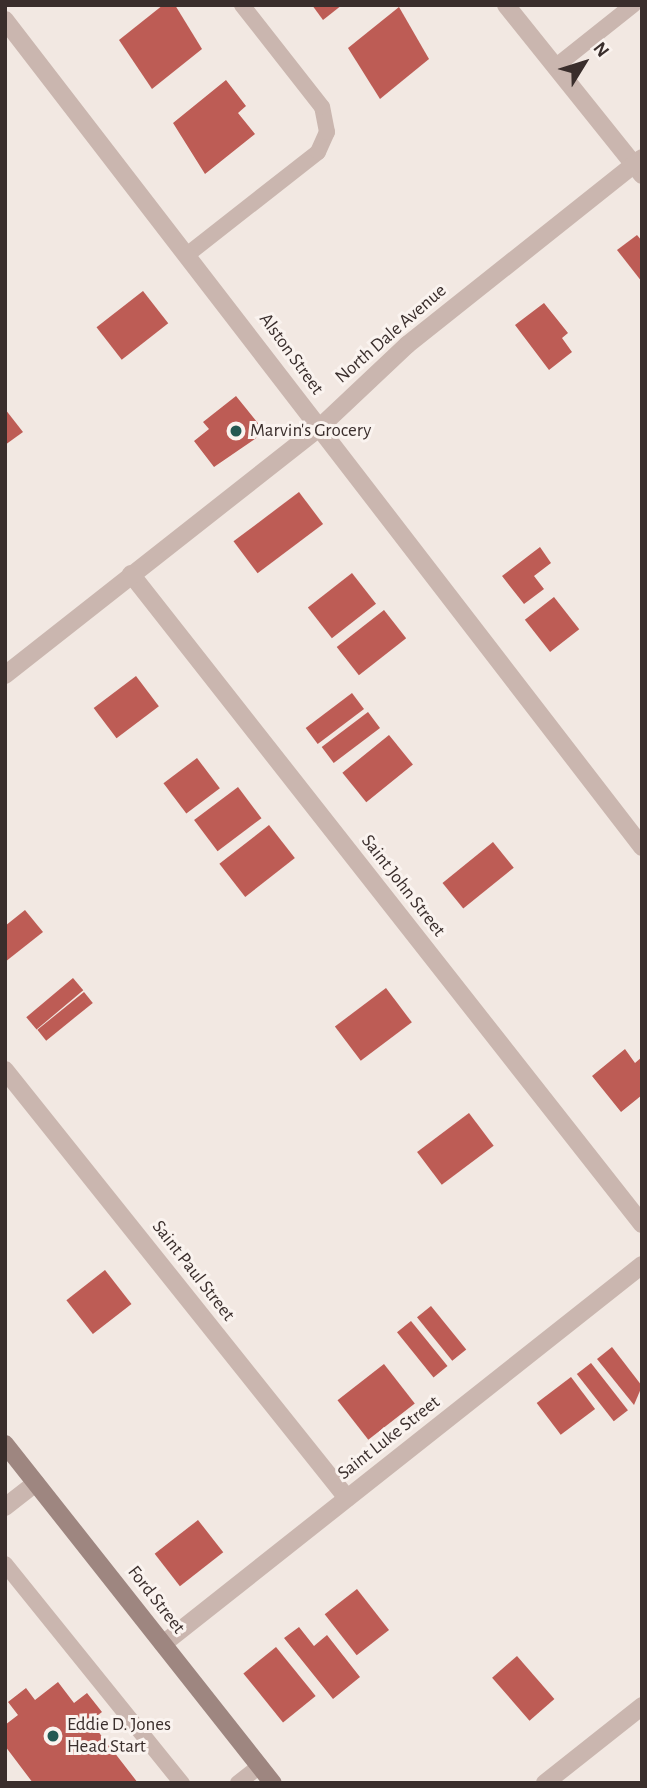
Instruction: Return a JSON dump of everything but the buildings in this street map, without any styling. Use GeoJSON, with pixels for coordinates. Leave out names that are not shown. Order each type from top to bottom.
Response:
{"type":"FeatureCollection","features":[{"type":"Feature","properties":{"kind":"main road","name":"Ford Street"},"geometry":{"type":"LineString","coordinates":[[5,1444],[273,1783]]}},
{"type":"Feature","properties":{"kind":"street"},"geometry":{"type":"LineString","coordinates":[[506,5],[639,166]]}},
{"type":"Feature","properties":{"kind":"street","name":"Alston Street"},"geometry":{"type":"LineString","coordinates":[[5,20],[188,254],[642,847]]}},
{"type":"Feature","properties":{"kind":"street","name":"North Dale Avenue"},"geometry":{"type":"LineString","coordinates":[[5,676],[319,428],[407,345],[639,166]]}},
{"type":"Feature","properties":{"kind":"street","name":"Saint John Street"},"geometry":{"type":"LineString","coordinates":[[131,574],[642,1224]]}},
{"type":"Feature","properties":{"kind":"street","name":"Saint Paul Street"},"geometry":{"type":"LineString","coordinates":[[5,1070],[348,1498]]}},
{"type":"Feature","properties":{"kind":"street","name":"Saint Luke Street"},"geometry":{"type":"LineString","coordinates":[[163,1644],[642,1265]]}},
{"type":"Feature","properties":{"kind":"street"},"geometry":{"type":"LineString","coordinates":[[5,1507],[36,1483]]}},
{"type":"Feature","properties":{"kind":"street"},"geometry":{"type":"LineString","coordinates":[[545,1783],[642,1706]]}},
{"type":"Feature","properties":{"kind":"lane"},"geometry":{"type":"LineString","coordinates":[[188,254],[318,152],[327,132],[323,107],[242,5]]}},
{"type":"Feature","properties":{"kind":"lane"},"geometry":{"type":"LineString","coordinates":[[555,67],[633,5]]}},
{"type":"Feature","properties":{"kind":"lane"},"geometry":{"type":"LineString","coordinates":[[5,1564],[183,1783]]}},
{"type":"Feature","properties":{"kind":"lane"},"geometry":{"type":"LineString","coordinates":[[238,1783],[260,1766]]}},
{"type":"Feature","properties":{"kind":"place","name":"Marvin's Grocery"},"geometry":{"type":"Point","coordinates":[236,431]}},
{"type":"Feature","properties":{"kind":"place","name":"Eddie D. Jones Head Start"},"geometry":{"type":"Point","coordinates":[53,1736]}}]}
